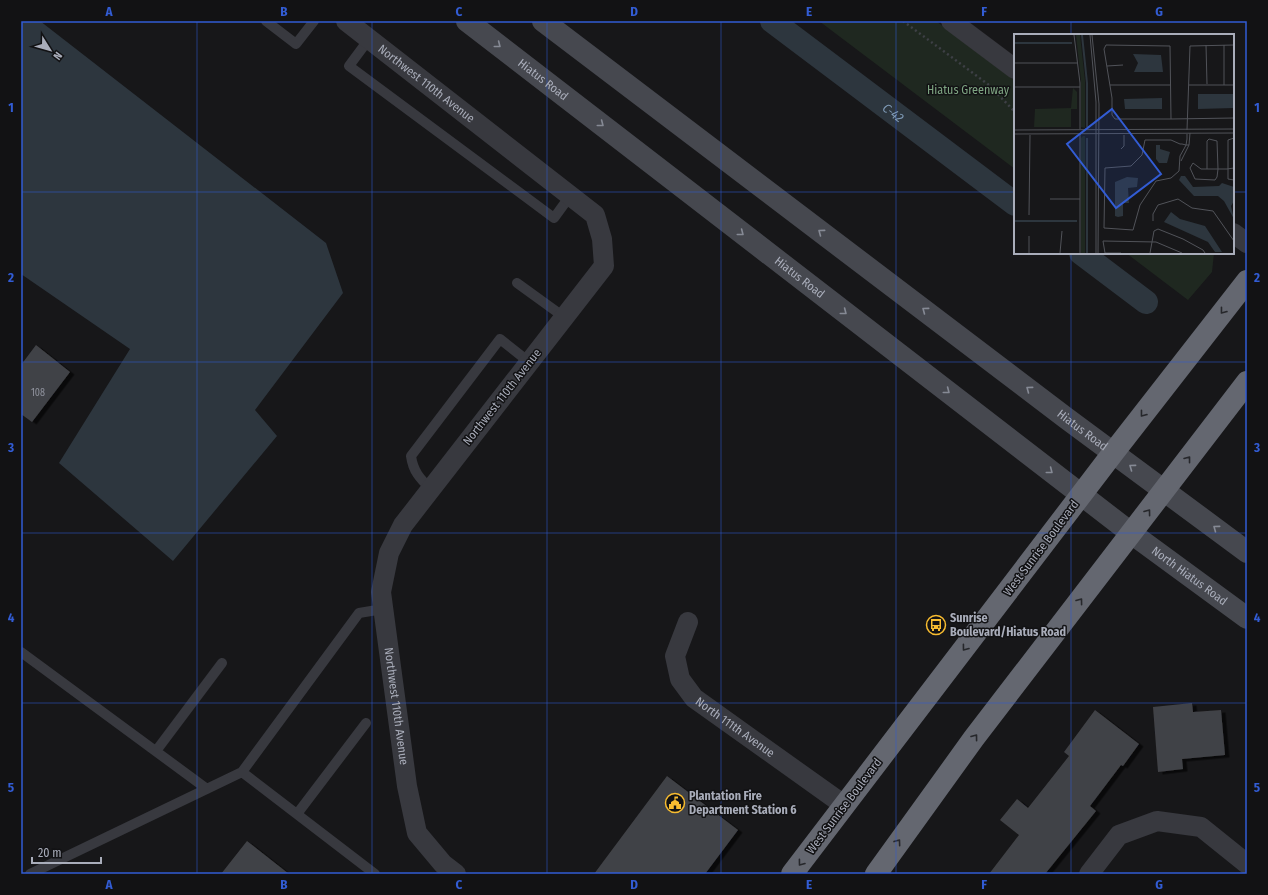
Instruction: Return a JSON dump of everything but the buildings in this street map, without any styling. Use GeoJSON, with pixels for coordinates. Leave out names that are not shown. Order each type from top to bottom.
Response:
{"type":"FeatureCollection","features":[{"type":"Feature","properties":{"kind":"highway","name":"West Sunrise Boulevard"},"geometry":{"type":"LineString","coordinates":[[792,874],[1247,280]]}},
{"type":"Feature","properties":{"kind":"highway"},"geometry":{"type":"LineString","coordinates":[[876,874],[974,738],[1247,382]]}},
{"type":"Feature","properties":{"kind":"main road","name":"Hiatus Road"},"geometry":{"type":"LineString","coordinates":[[467,21],[1131,533]]}},
{"type":"Feature","properties":{"kind":"main road","name":"Hiatus Road"},"geometry":{"type":"LineString","coordinates":[[543,21],[1113,453],[1164,490]]}},
{"type":"Feature","properties":{"kind":"main road"},"geometry":{"type":"LineString","coordinates":[[1164,490],[1247,552]]}},
{"type":"Feature","properties":{"kind":"main road","name":"North Hiatus Road"},"geometry":{"type":"LineString","coordinates":[[1131,533],[1247,618]]}},
{"type":"Feature","properties":{"kind":"street","name":"Northwest 110th Avenue"},"geometry":{"type":"LineString","coordinates":[[346,21],[595,214],[602,239],[604,266],[402,525],[389,553],[381,592],[408,786],[417,833],[443,864],[456,874]]}},
{"type":"Feature","properties":{"kind":"street"},"geometry":{"type":"LineString","coordinates":[[951,21],[1014,68]]}},
{"type":"Feature","properties":{"kind":"street"},"geometry":{"type":"LineString","coordinates":[[1234,234],[1247,243]]}},
{"type":"Feature","properties":{"kind":"street","name":"North 111th Avenue"},"geometry":{"type":"LineString","coordinates":[[688,622],[675,656],[680,679],[694,698],[844,805]]}},
{"type":"Feature","properties":{"kind":"street"},"geometry":{"type":"LineString","coordinates":[[1089,874],[1119,835],[1158,821],[1201,827],[1247,864]]}},
{"type":"Feature","properties":{"kind":"lane"},"geometry":{"type":"LineString","coordinates":[[266,21],[296,44],[314,21]]}},
{"type":"Feature","properties":{"kind":"lane"},"geometry":{"type":"LineString","coordinates":[[369,39],[349,66],[554,218],[570,196]]}},
{"type":"Feature","properties":{"kind":"lane"},"geometry":{"type":"LineString","coordinates":[[517,283],[564,317]]}},
{"type":"Feature","properties":{"kind":"lane"},"geometry":{"type":"LineString","coordinates":[[430,489],[422,482],[416,473],[412,465],[411,456],[500,340],[529,362]]}},
{"type":"Feature","properties":{"kind":"lane"},"geometry":{"type":"LineString","coordinates":[[30,874],[242,772],[359,613],[383,609]]}},
{"type":"Feature","properties":{"kind":"lane"},"geometry":{"type":"LineString","coordinates":[[21,652],[208,789]]}},
{"type":"Feature","properties":{"kind":"lane"},"geometry":{"type":"LineString","coordinates":[[156,751],[222,663]]}},
{"type":"Feature","properties":{"kind":"lane"},"geometry":{"type":"LineString","coordinates":[[297,814],[366,723]]}},
{"type":"Feature","properties":{"kind":"lane"},"geometry":{"type":"LineString","coordinates":[[242,772],[375,874]]}},
{"type":"Feature","properties":{"kind":"path"},"geometry":{"type":"LineString","coordinates":[[903,21],[989,86],[1014,111]]}},
{"type":"Feature","properties":{"kind":"green space","name":"Hiatus Greenway"},"geometry":{"type":"Polygon","coordinates":[[[819,21],[936,21],[1014,80],[1014,168],[819,21]]]}},
{"type":"Feature","properties":{"kind":"green space"},"geometry":{"type":"Polygon","coordinates":[[[1127,254],[1214,254],[1212,272],[1188,300],[1127,254]]]}},
{"type":"Feature","properties":{"kind":"shaded area"},"geometry":{"type":"Polygon","coordinates":[[[21,21],[40,21],[326,243],[343,293],[255,410],[277,436],[173,561],[59,463],[130,349],[21,274],[21,21]]]}},
{"type":"Feature","properties":{"kind":"waterway","name":"C-42"},"geometry":{"type":"LineString","coordinates":[[772,21],[1014,203]]}},
{"type":"Feature","properties":{"kind":"waterway","name":"C-42"},"geometry":{"type":"LineString","coordinates":[[1082,254],[1146,302]]}},
{"type":"Feature","properties":{"kind":"place","name":"Sunrise Boulevard/Hiatus Road"},"geometry":{"type":"Point","coordinates":[936,625]}},
{"type":"Feature","properties":{"kind":"place","name":"Plantation Fire Department Station 6"},"geometry":{"type":"Point","coordinates":[675,803]}}]}
